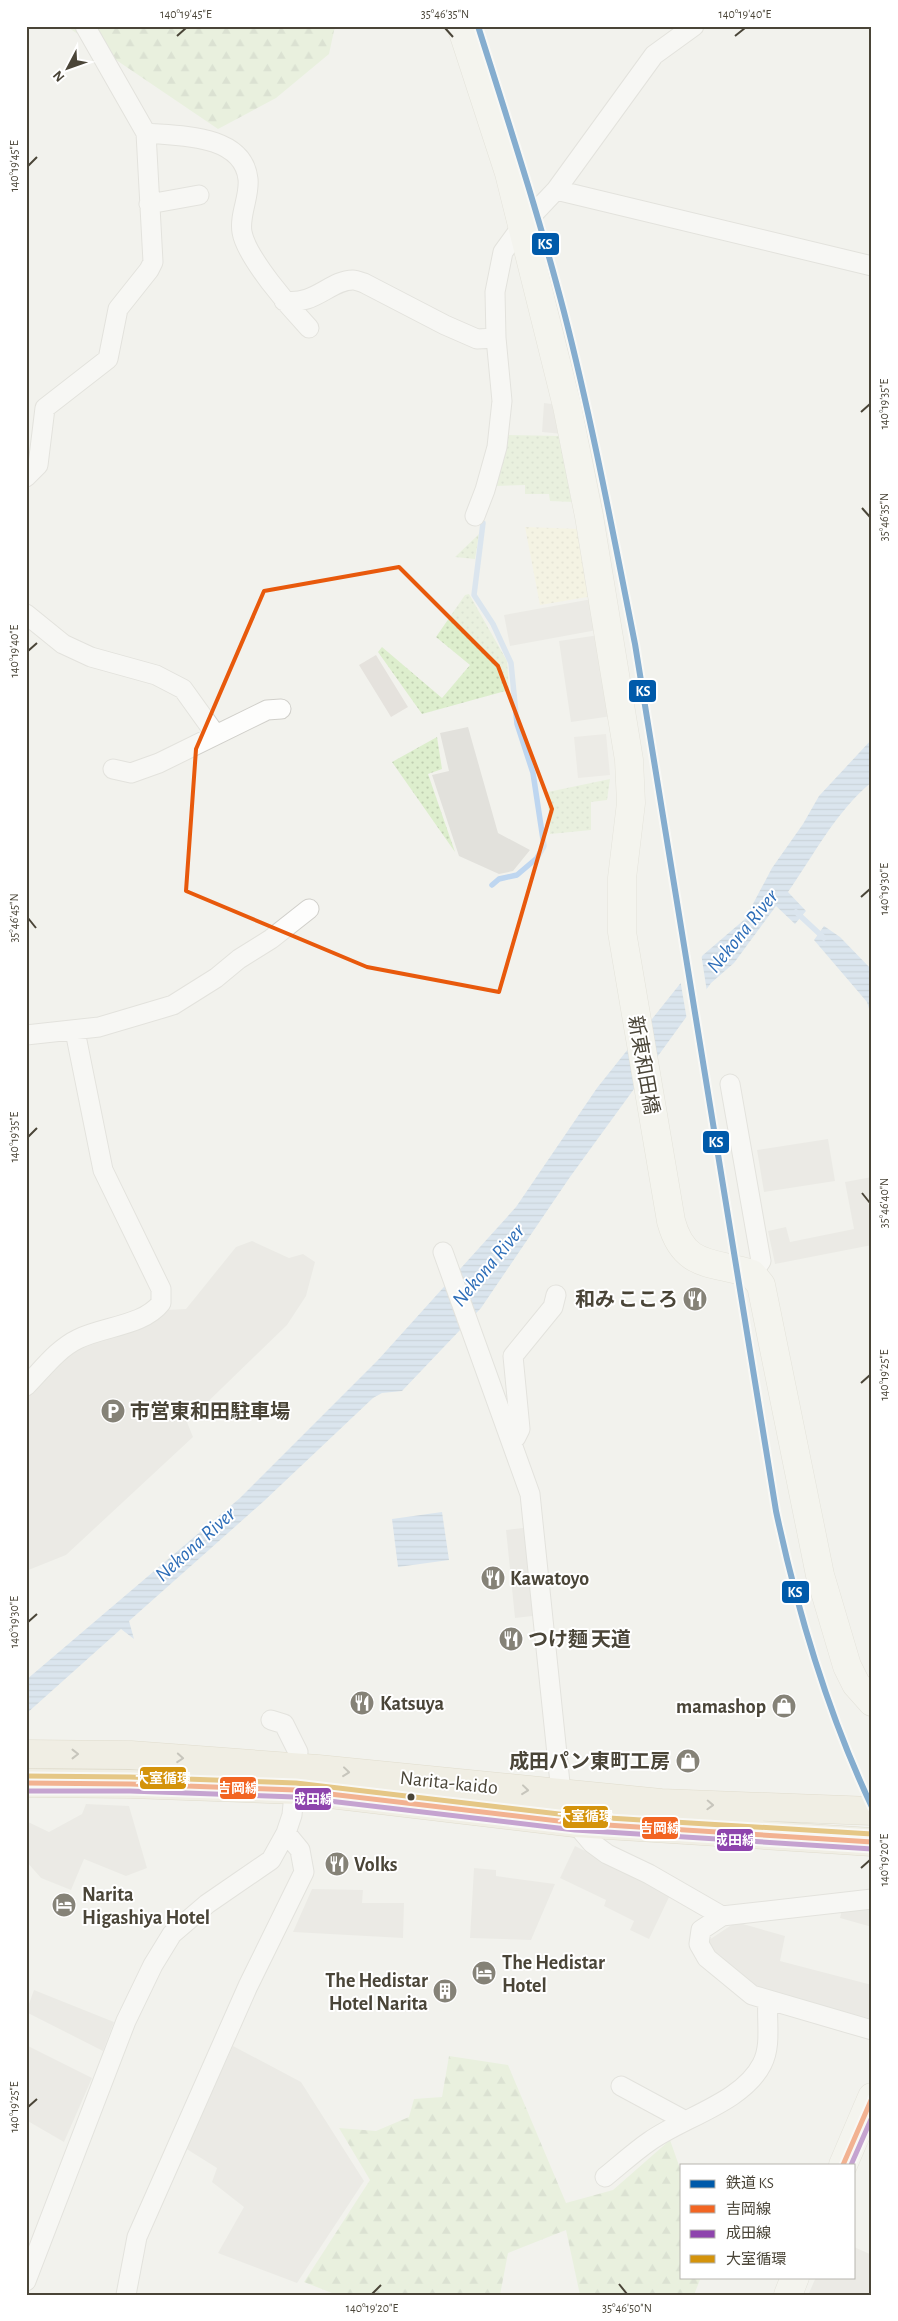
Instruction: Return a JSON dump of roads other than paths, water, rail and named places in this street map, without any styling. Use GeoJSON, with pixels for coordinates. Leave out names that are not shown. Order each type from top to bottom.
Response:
{"type":"FeatureCollection","features":[{"type":"Feature","properties":{"kind":"highway","name":"Narita-kaido"},"geometry":{"type":"LineString","coordinates":[[26,1754],[131,1755],[297,1778],[575,1823],[872,1842]]}},
{"type":"Feature","properties":{"kind":"highway","name":"Narita-kaido"},"geometry":{"type":"LineString","coordinates":[[26,1784],[130,1784],[297,1778],[563,1794],[661,1803],[872,1811]]}},
{"type":"Feature","properties":{"kind":"street"},"geometry":{"type":"LineString","coordinates":[[26,477],[38,465],[45,408],[108,359],[118,309],[149,270],[153,262],[146,134],[85,26]]}},
{"type":"Feature","properties":{"kind":"street","name":"新東和田橋"},"geometry":{"type":"LineString","coordinates":[[461,26],[509,174],[567,406],[588,516],[629,760],[631,803],[623,861],[622,932],[670,1221],[678,1242],[694,1257],[711,1266],[752,1274]]}},
{"type":"Feature","properties":{"kind":"street"},"geometry":{"type":"LineString","coordinates":[[475,516],[485,490],[497,447],[502,401],[496,338],[495,292],[503,252],[522,226],[556,190],[654,55],[694,26]]}},
{"type":"Feature","properties":{"kind":"street"},"geometry":{"type":"LineString","coordinates":[[146,134],[198,138],[222,145],[236,155],[246,167],[248,180],[242,231],[247,247],[284,301],[309,328]]}},
{"type":"Feature","properties":{"kind":"street"},"geometry":{"type":"LineString","coordinates":[[556,190],[872,266]]}},
{"type":"Feature","properties":{"kind":"street"},"geometry":{"type":"LineString","coordinates":[[149,204],[199,195]]}},
{"type":"Feature","properties":{"kind":"street"},"geometry":{"type":"LineString","coordinates":[[284,301],[294,303],[306,300],[352,280],[364,283],[445,325],[477,339],[496,338]]}},
{"type":"Feature","properties":{"kind":"street"},"geometry":{"type":"LineString","coordinates":[[26,614],[63,644],[91,657],[156,675],[183,689],[216,735]]}},
{"type":"Feature","properties":{"kind":"street"},"geometry":{"type":"LineString","coordinates":[[113,769],[131,773],[267,710],[281,709]]}},
{"type":"Feature","properties":{"kind":"street"},"geometry":{"type":"LineString","coordinates":[[26,1035],[99,1027],[173,1005],[189,997],[216,978],[239,959],[271,939],[309,909]]}},
{"type":"Feature","properties":{"kind":"street"},"geometry":{"type":"LineString","coordinates":[[26,1386],[64,1347],[78,1338],[153,1313],[162,1303],[160,1289],[103,1170],[75,1031]]}},
{"type":"Feature","properties":{"kind":"street"},"geometry":{"type":"LineString","coordinates":[[730,1084],[761,1261],[752,1274],[761,1285],[764,1294],[820,1575],[840,1647],[856,1684],[872,1702]]}},
{"type":"Feature","properties":{"kind":"street"},"geometry":{"type":"LineString","coordinates":[[443,1252],[530,1494],[534,1515],[563,1794],[575,1823],[585,1837],[607,1854],[649,1874],[722,1916]]}},
{"type":"Feature","properties":{"kind":"street"},"geometry":{"type":"LineString","coordinates":[[512,1441],[520,1429],[513,1356],[552,1307],[556,1295]]}},
{"type":"Feature","properties":{"kind":"street"},"geometry":{"type":"LineString","coordinates":[[26,2281],[126,2021],[154,1965],[172,1934],[207,1904],[271,1860],[286,1833],[292,1815],[298,1752],[284,1724],[271,1720]]}},
{"type":"Feature","properties":{"kind":"street"},"geometry":{"type":"LineString","coordinates":[[126,2295],[137,2237],[248,1986],[304,1872],[300,1850],[286,1833]]}},
{"type":"Feature","properties":{"kind":"street"},"geometry":{"type":"LineString","coordinates":[[872,1899],[722,1916],[701,1930],[699,1944],[706,1958],[752,1995],[872,2030]]}},
{"type":"Feature","properties":{"kind":"street"},"geometry":{"type":"LineString","coordinates":[[605,2178],[650,2141],[684,2120],[734,2094],[754,2077],[763,2062],[768,2046],[766,2017],[768,2000]]}},
{"type":"Feature","properties":{"kind":"street"},"geometry":{"type":"LineString","coordinates":[[621,2086],[684,2120]]}},
{"type":"Feature","properties":{"kind":"street"},"geometry":{"type":"LineString","coordinates":[[843,2164],[872,2097]]}},
{"type":"Feature","properties":{"kind":"street"},"geometry":{"type":"LineString","coordinates":[[788,2295],[795,2278]]}},
{"type":"Feature","properties":{"kind":"water","name":"Nekona River"},"geometry":{"type":"Polygon","coordinates":[[[872,739],[872,782],[847,806],[836,820],[788,892],[806,911],[795,924],[776,906],[734,963],[711,983],[570,1177],[481,1308],[402,1391],[382,1393],[373,1398],[264,1501],[129,1621],[134,1639],[121,1629],[26,1714],[26,1680],[240,1498],[378,1360],[516,1207],[597,1088],[703,955],[745,919],[772,868],[803,824],[819,796],[872,739]]]}},
{"type":"Feature","properties":{"kind":"water"},"geometry":{"type":"Polygon","coordinates":[[[824,926],[840,937],[872,970],[872,1019],[867,1002],[814,940],[824,926]]]}},
{"type":"Feature","properties":{"kind":"water"},"geometry":{"type":"Polygon","coordinates":[[[442,1512],[449,1560],[398,1567],[392,1519],[442,1512]]]}},
{"type":"Feature","properties":{"kind":"waterway"},"geometry":{"type":"LineString","coordinates":[[483,523],[474,595],[493,624],[511,663],[517,724],[533,773],[544,846],[537,858],[517,875],[499,879],[492,885]]}},
{"type":"Feature","properties":{"kind":"waterway"},"geometry":{"type":"LineString","coordinates":[[796,912],[824,938]]}},
{"type":"Feature","properties":{"kind":"rail line","name":"KS"},"geometry":{"type":"LineString","coordinates":[[478,26],[523,169],[564,312],[584,394],[610,519],[635,644],[776,1511],[794,1587],[815,1662],[841,1735],[872,1807]]}},
{"type":"Feature","properties":{"kind":"place","name":"和み こころ"},"geometry":{"type":"Point","coordinates":[695,1299]}},
{"type":"Feature","properties":{"kind":"place","name":"市営東和田駐車場"},"geometry":{"type":"Point","coordinates":[113,1411]}},
{"type":"Feature","properties":{"kind":"place","name":"Kawatoyo"},"geometry":{"type":"Point","coordinates":[493,1578]}},
{"type":"Feature","properties":{"kind":"place","name":"つけ麵 天道"},"geometry":{"type":"Point","coordinates":[511,1639]}},
{"type":"Feature","properties":{"kind":"place","name":"Katsuya"},"geometry":{"type":"Point","coordinates":[362,1703]}},
{"type":"Feature","properties":{"kind":"place","name":"mamashop"},"geometry":{"type":"Point","coordinates":[784,1706]}},
{"type":"Feature","properties":{"kind":"place","name":"成田パン東町工房"},"geometry":{"type":"Point","coordinates":[688,1761]}},
{"type":"Feature","properties":{"kind":"place","name":"Volks"},"geometry":{"type":"Point","coordinates":[337,1864]}},
{"type":"Feature","properties":{"kind":"place","name":"Narita Higashiya Hotel"},"geometry":{"type":"Point","coordinates":[64,1905]}},
{"type":"Feature","properties":{"kind":"place","name":"The Hedistar Hotel"},"geometry":{"type":"Point","coordinates":[484,1973]}},
{"type":"Feature","properties":{"kind":"place","name":"The Hedistar Hotel Narita"},"geometry":{"type":"Point","coordinates":[445,1991]}}]}
